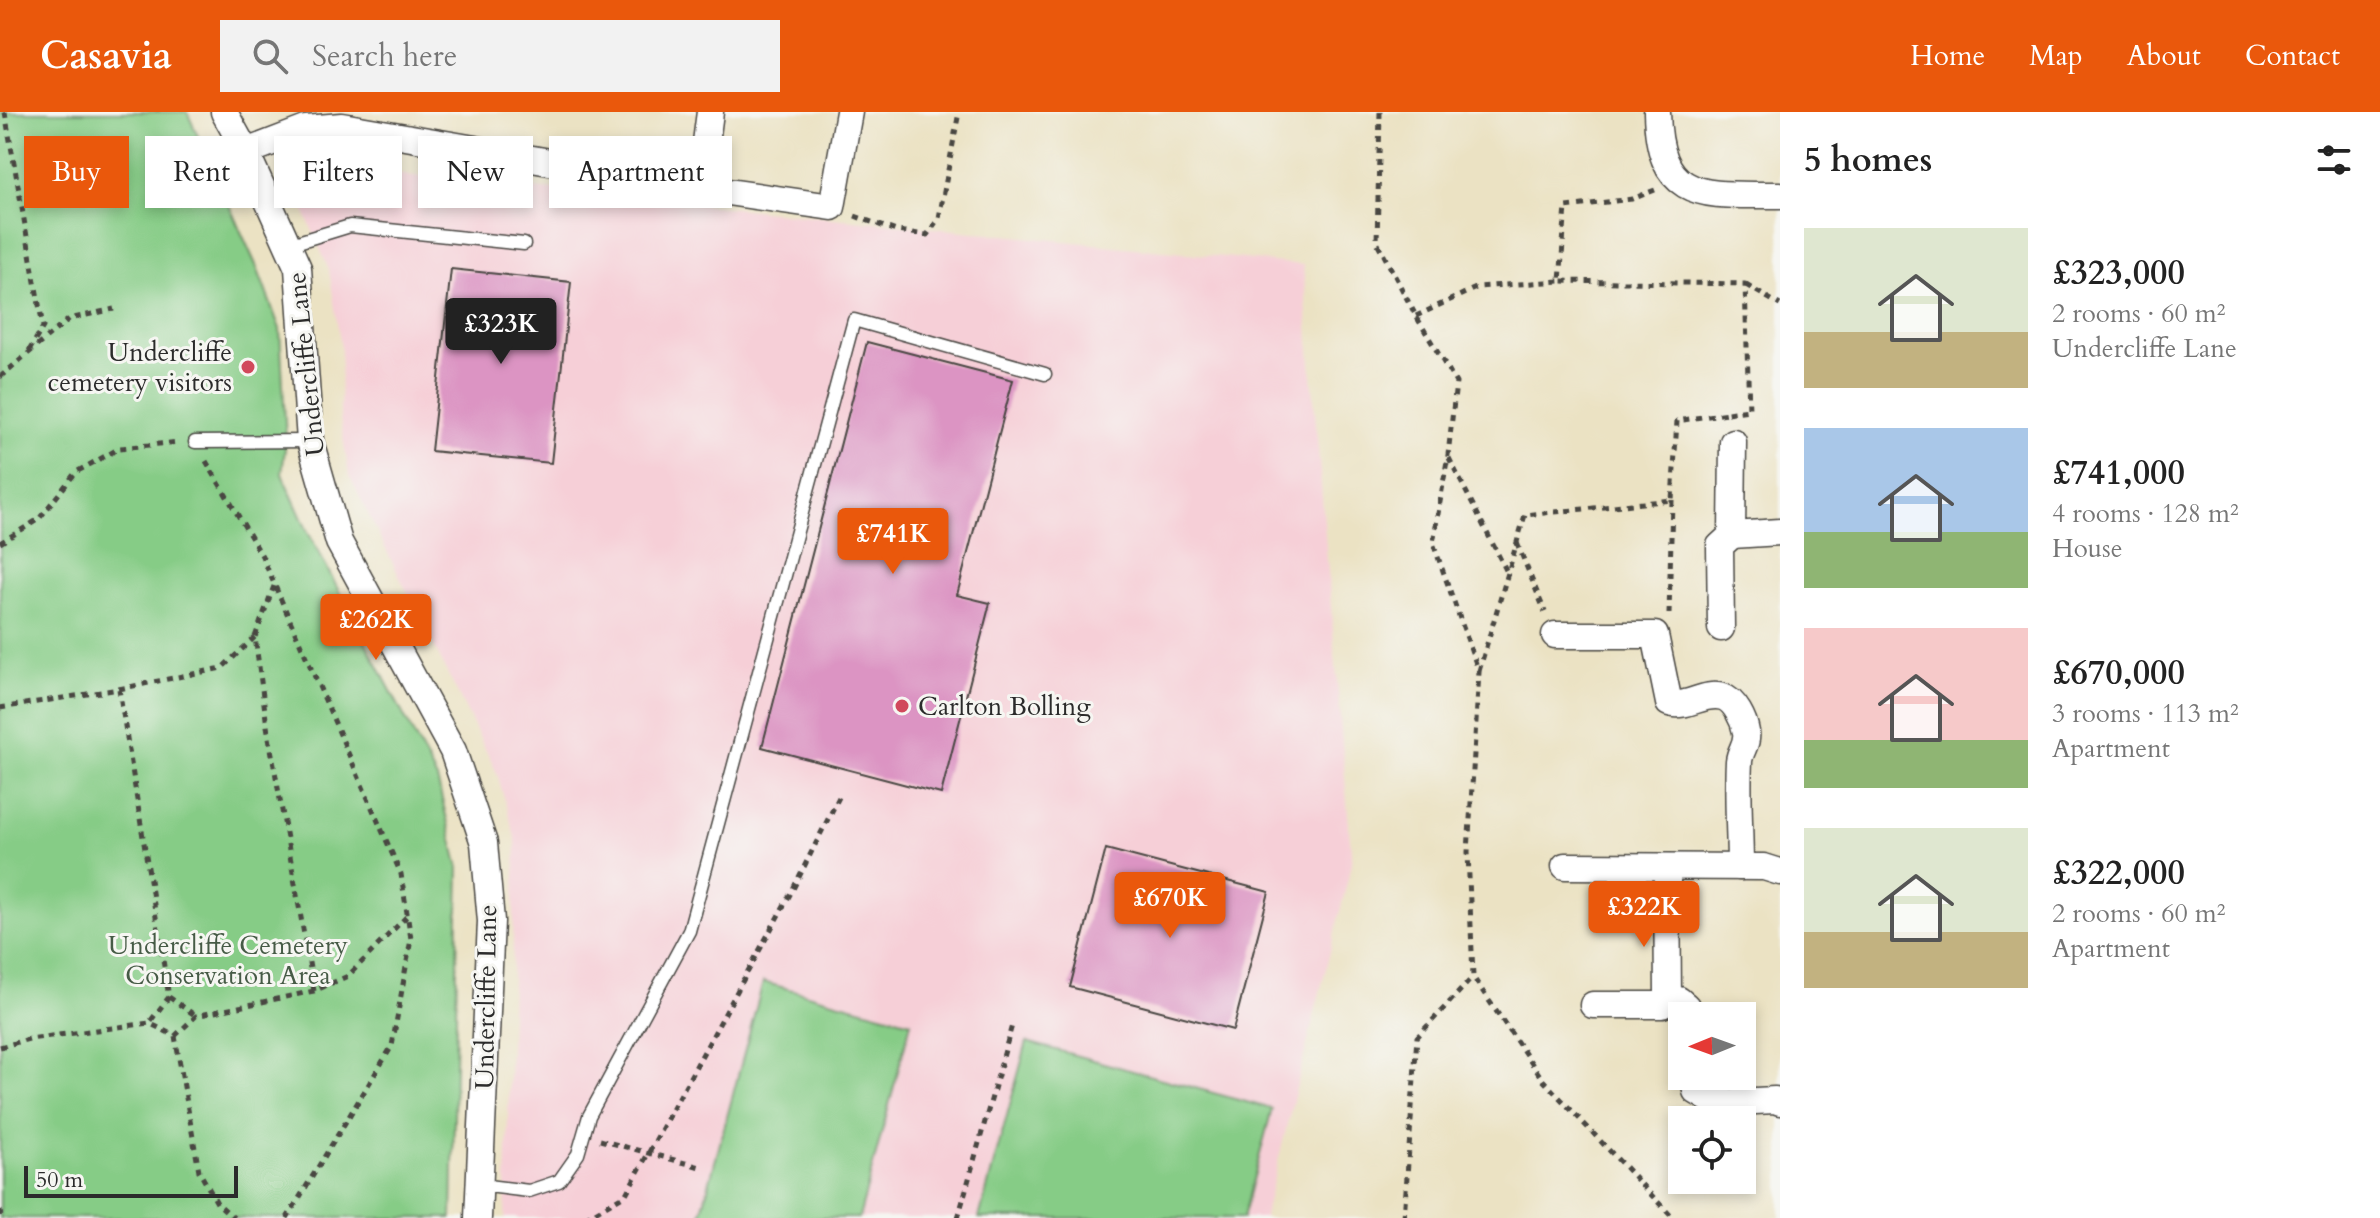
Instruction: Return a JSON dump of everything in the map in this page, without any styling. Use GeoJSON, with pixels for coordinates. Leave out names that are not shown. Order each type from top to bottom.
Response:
{"type":"FeatureCollection","features":[{"type":"Feature","properties":{"kind":"street","name":"Undercliffe Lane"},"geometry":{"type":"LineString","coordinates":[[224,112],[237,136]]}},
{"type":"Feature","properties":{"kind":"street"},"geometry":{"type":"LineString","coordinates":[[707,136],[710,112]]}},
{"type":"Feature","properties":{"kind":"street"},"geometry":{"type":"LineString","coordinates":[[732,193],[832,207],[849,112]]}},
{"type":"Feature","properties":{"kind":"street"},"geometry":{"type":"LineString","coordinates":[[1657,112],[1658,136],[1667,165],[1678,181],[1694,191],[1712,194],[1780,195]]}},
{"type":"Feature","properties":{"kind":"street"},"geometry":{"type":"LineString","coordinates":[[258,147],[306,129],[342,126],[549,162]]}},
{"type":"Feature","properties":{"kind":"street","name":"Undercliffe Lane"},"geometry":{"type":"LineString","coordinates":[[258,179],[298,268],[310,441],[339,542],[453,751],[484,843],[491,921],[478,1218]]}},
{"type":"Feature","properties":{"kind":"street"},"geometry":{"type":"LineString","coordinates":[[1732,535],[1733,442]]}},
{"type":"Feature","properties":{"kind":"street"},"geometry":{"type":"LineString","coordinates":[[1721,628],[1720,546],[1732,535],[1780,532]]}},
{"type":"Feature","properties":{"kind":"street"},"geometry":{"type":"LineString","coordinates":[[1555,635],[1655,635],[1669,703],[1688,703],[1702,697],[1726,698],[1735,707],[1746,731],[1746,743],[1739,762],[1740,867]]}},
{"type":"Feature","properties":{"kind":"street"},"geometry":{"type":"LineString","coordinates":[[1565,866],[1764,867],[1780,872]]}},
{"type":"Feature","properties":{"kind":"street"},"geometry":{"type":"LineString","coordinates":[[1667,867],[1668,1000]]}},
{"type":"Feature","properties":{"kind":"street"},"geometry":{"type":"LineString","coordinates":[[1593,1005],[1662,1005],[1668,1000],[1681,1002]]}},
{"type":"Feature","properties":{"kind":"street"},"geometry":{"type":"LineString","coordinates":[[1696,1090],[1716,1103],[1780,1102]]}},
{"type":"Feature","properties":{"kind":"lane"},"geometry":{"type":"LineString","coordinates":[[288,245],[350,226],[524,244]]}},
{"type":"Feature","properties":{"kind":"lane"},"geometry":{"type":"LineString","coordinates":[[479,1185],[529,1191],[559,1181],[578,1154],[589,1116],[689,931],[854,320],[1045,374]]}},
{"type":"Feature","properties":{"kind":"lane"},"geometry":{"type":"LineString","coordinates":[[195,442],[310,441]]}},
{"type":"Feature","properties":{"kind":"path"},"geometry":{"type":"LineString","coordinates":[[5,112],[43,327],[26,356]]}},
{"type":"Feature","properties":{"kind":"path"},"geometry":{"type":"LineString","coordinates":[[832,207],[896,231],[927,235],[939,218],[959,112]]}},
{"type":"Feature","properties":{"kind":"path"},"geometry":{"type":"LineString","coordinates":[[1380,112],[1377,242],[1456,383],[1433,543],[1479,672]]}},
{"type":"Feature","properties":{"kind":"path"},"geometry":{"type":"LineString","coordinates":[[0,148],[11,146]]}},
{"type":"Feature","properties":{"kind":"path"},"geometry":{"type":"LineString","coordinates":[[1560,281],[1566,207],[1632,199],[1678,181]]}},
{"type":"Feature","properties":{"kind":"path"},"geometry":{"type":"LineString","coordinates":[[1416,316],[1478,287],[1560,281],[1745,284],[1780,305]]}},
{"type":"Feature","properties":{"kind":"path"},"geometry":{"type":"LineString","coordinates":[[1745,284],[1749,410]]}},
{"type":"Feature","properties":{"kind":"path"},"geometry":{"type":"LineString","coordinates":[[0,377],[69,319],[114,309]]}},
{"type":"Feature","properties":{"kind":"path"},"geometry":{"type":"LineString","coordinates":[[1655,635],[1668,628],[1677,421],[1727,413]]}},
{"type":"Feature","properties":{"kind":"path"},"geometry":{"type":"LineString","coordinates":[[0,543],[39,519],[76,472],[120,448],[195,442],[262,556],[401,874],[411,939],[392,1046],[287,1218]]}},
{"type":"Feature","properties":{"kind":"path"},"geometry":{"type":"LineString","coordinates":[[1448,455],[1507,571]]}},
{"type":"Feature","properties":{"kind":"path"},"geometry":{"type":"LineString","coordinates":[[1672,500],[1525,515],[1479,672],[1468,852],[1473,977],[1543,1080],[1673,1218]]}},
{"type":"Feature","properties":{"kind":"path"},"geometry":{"type":"LineString","coordinates":[[1516,542],[1555,635]]}},
{"type":"Feature","properties":{"kind":"path"},"geometry":{"type":"LineString","coordinates":[[0,708],[119,689],[222,668],[255,637],[274,586]]}},
{"type":"Feature","properties":{"kind":"path"},"geometry":{"type":"LineString","coordinates":[[255,637],[267,726],[314,991]]}},
{"type":"Feature","properties":{"kind":"path"},"geometry":{"type":"LineString","coordinates":[[119,689],[169,997],[196,1016]]}},
{"type":"Feature","properties":{"kind":"path"},"geometry":{"type":"LineString","coordinates":[[585,1218],[626,1194],[793,889],[839,797]]}},
{"type":"Feature","properties":{"kind":"path"},"geometry":{"type":"LineString","coordinates":[[175,1036],[196,1016],[314,991],[348,976],[407,916]]}},
{"type":"Feature","properties":{"kind":"path"},"geometry":{"type":"LineString","coordinates":[[1404,1218],[1417,1037],[1473,977]]}},
{"type":"Feature","properties":{"kind":"path"},"geometry":{"type":"LineString","coordinates":[[149,1023],[169,997]]}},
{"type":"Feature","properties":{"kind":"path"},"geometry":{"type":"LineString","coordinates":[[0,1047],[29,1039],[149,1023],[175,1036]]}},
{"type":"Feature","properties":{"kind":"path"},"geometry":{"type":"LineString","coordinates":[[958,1218],[1012,1025]]}},
{"type":"Feature","properties":{"kind":"path"},"geometry":{"type":"LineString","coordinates":[[175,1036],[199,1171],[217,1203],[234,1218]]}},
{"type":"Feature","properties":{"kind":"path"},"geometry":{"type":"LineString","coordinates":[[583,1136],[704,1168]]}},
{"type":"Feature","properties":{"kind":"path"},"geometry":{"type":"LineString","coordinates":[[0,1210],[1,1218]]}},
{"type":"Feature","properties":{"kind":"shaded area","name":"Carlton Bolling"},"geometry":{"type":"Polygon","coordinates":[[[402,175],[418,176],[418,208],[533,208],[533,188],[549,190],[549,208],[732,208],[1303,265],[1352,863],[1264,1218],[505,1218],[516,841],[497,773],[349,475],[340,418],[341,348],[329,270],[303,208],[402,208],[402,175]]]}},
{"type":"Feature","properties":{"kind":"green space","name":"Undercliffe Cemetery Conservation Area"},"geometry":{"type":"Polygon","coordinates":[[[0,112],[187,112],[198,136],[145,136],[145,208],[230,208],[280,329],[286,440],[282,474],[308,532],[437,779],[459,868],[452,1218],[0,1218],[0,112]]]}},
{"type":"Feature","properties":{"kind":"green space"},"geometry":{"type":"Polygon","coordinates":[[[763,982],[911,1022],[859,1218],[700,1218],[763,982]]]}},
{"type":"Feature","properties":{"kind":"green space"},"geometry":{"type":"Polygon","coordinates":[[[1027,1042],[1272,1109],[1243,1218],[979,1218],[1027,1042]]]}},
{"type":"Feature","properties":{"kind":"building"},"geometry":{"type":"Polygon","coordinates":[[[451,269],[571,282],[551,463],[431,451],[451,269]]]}},
{"type":"Feature","properties":{"kind":"building"},"geometry":{"type":"Polygon","coordinates":[[[867,342],[1013,380],[957,595],[990,603],[941,794],[762,747],[867,342]]]}},
{"type":"Feature","properties":{"kind":"building"},"geometry":{"type":"Polygon","coordinates":[[[1106,849],[1269,892],[1233,1030],[1070,987],[1106,849]]]}},
{"type":"Feature","properties":{"kind":"place","name":"Undercliffe cemetery visitors"},"geometry":{"type":"Point","coordinates":[248,367]}},
{"type":"Feature","properties":{"kind":"place","name":"Carlton Bolling"},"geometry":{"type":"Point","coordinates":[902,706]}}]}
